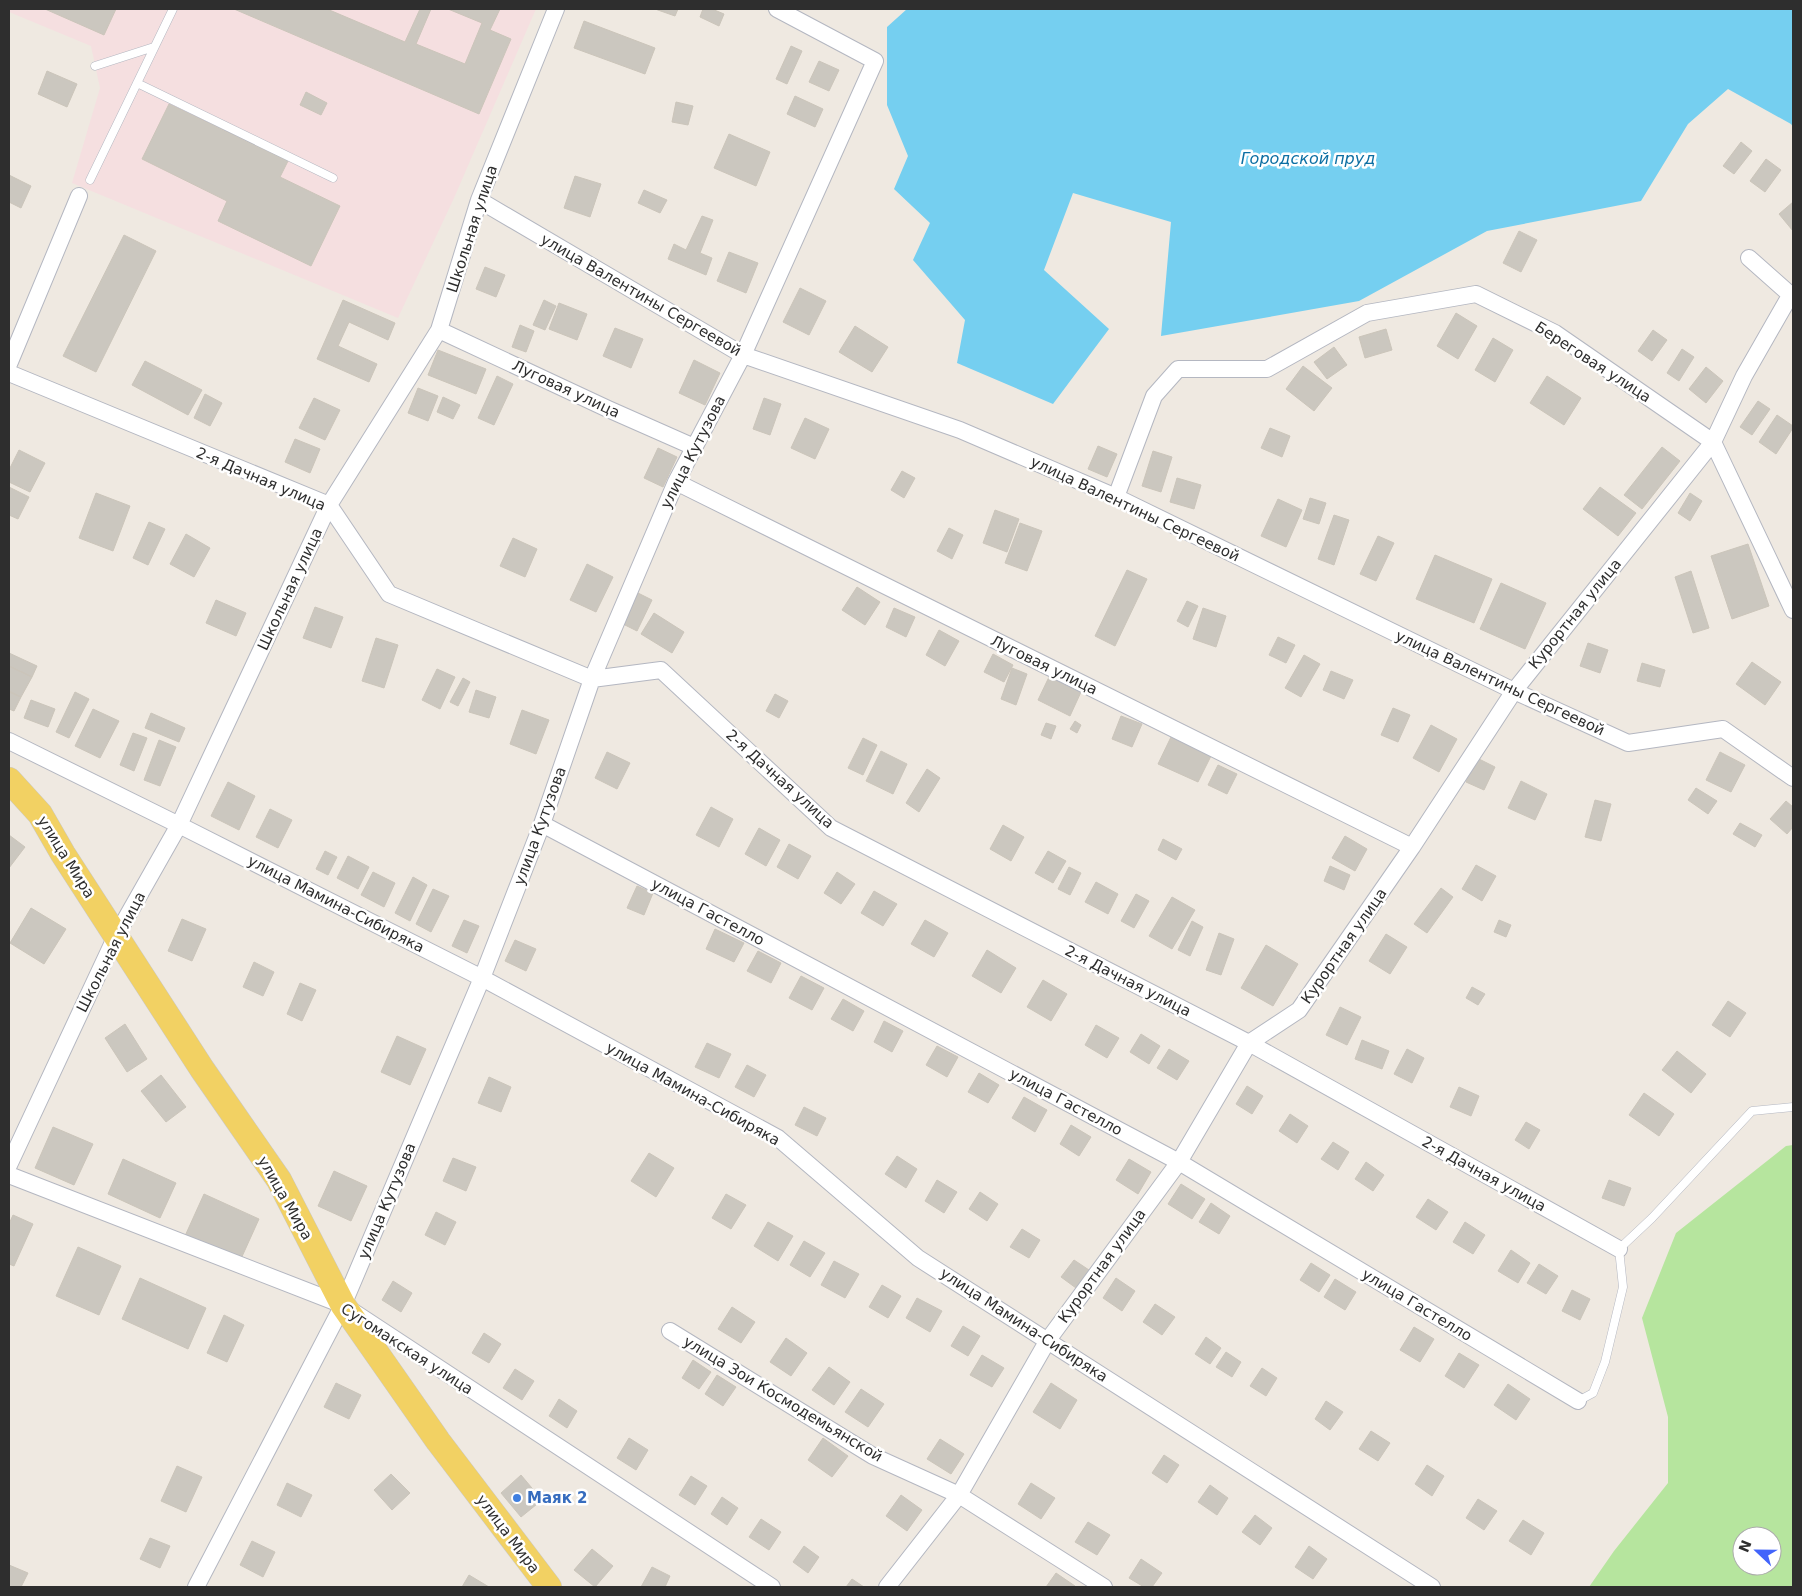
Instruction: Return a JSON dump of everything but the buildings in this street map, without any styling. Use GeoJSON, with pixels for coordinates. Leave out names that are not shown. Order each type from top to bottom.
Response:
{"type":"FeatureCollection","features":[{"type":"Feature","properties":{"kind":"main road","name":"улица Мира"},"geometry":{"type":"LineString","coordinates":[[9,780],[40,814],[63,854],[202,1069],[279,1180],[343,1305],[438,1441],[544,1585]]}},
{"type":"Feature","properties":{"kind":"street","name":"Школьная улица"},"geometry":{"type":"LineString","coordinates":[[9,1165],[116,936],[179,824],[329,505],[440,330],[479,200],[556,9]]}},
{"type":"Feature","properties":{"kind":"street","name":"улица Кутузова"},"geometry":{"type":"LineString","coordinates":[[196,1587],[343,1305],[482,978],[542,824],[592,680],[676,482],[743,355],[875,61],[777,9]]}},
{"type":"Feature","properties":{"kind":"street"},"geometry":{"type":"LineString","coordinates":[[9,364],[79,196]]}},
{"type":"Feature","properties":{"kind":"street","name":"улица Валентины Сергеевой"},"geometry":{"type":"LineString","coordinates":[[479,200],[743,355],[960,430],[1116,497],[1514,690],[1628,743],[1723,729],[1793,778]]}},
{"type":"Feature","properties":{"kind":"street"},"geometry":{"type":"LineString","coordinates":[[1749,258],[1792,295]]}},
{"type":"Feature","properties":{"kind":"street","name":"Береговая улица"},"geometry":{"type":"LineString","coordinates":[[1116,497],[1154,396],[1178,369],[1267,369],[1366,314],[1476,294],[1555,333],[1713,442]]}},
{"type":"Feature","properties":{"kind":"street","name":"Курортная улица"},"geometry":{"type":"LineString","coordinates":[[887,1587],[959,1495],[1048,1340],[1179,1162],[1249,1043],[1300,1010],[1412,847],[1514,690],[1713,442],[1744,376],[1792,295]]}},
{"type":"Feature","properties":{"kind":"street","name":"Луговая улица"},"geometry":{"type":"LineString","coordinates":[[440,330],[694,447]]}},
{"type":"Feature","properties":{"kind":"street","name":"2-я Дачная улица"},"geometry":{"type":"LineString","coordinates":[[9,372],[329,505],[389,594],[592,680],[661,670],[831,828],[1249,1043],[1619,1249]]}},
{"type":"Feature","properties":{"kind":"street"},"geometry":{"type":"LineString","coordinates":[[1713,442],[1793,610]]}},
{"type":"Feature","properties":{"kind":"street","name":"Луговая улица"},"geometry":{"type":"LineString","coordinates":[[676,482],[1412,847]]}},
{"type":"Feature","properties":{"kind":"street","name":"улица Мамина-Сибиряка"},"geometry":{"type":"LineString","coordinates":[[9,741],[179,824],[482,978],[778,1138],[918,1258],[1432,1587]]}},
{"type":"Feature","properties":{"kind":"street","name":"улица Гастелло"},"geometry":{"type":"LineString","coordinates":[[542,824],[1179,1162],[1578,1401]]}},
{"type":"Feature","properties":{"kind":"street","name":"Сугомакская улица"},"geometry":{"type":"LineString","coordinates":[[9,1175],[343,1305],[772,1587]]}},
{"type":"Feature","properties":{"kind":"street","name":"улица Зои Космодемьянской"},"geometry":{"type":"LineString","coordinates":[[670,1331],[873,1456],[959,1495],[1104,1587]]}},
{"type":"Feature","properties":{"kind":"lane"},"geometry":{"type":"LineString","coordinates":[[90,180],[172,9]]}},
{"type":"Feature","properties":{"kind":"lane"},"geometry":{"type":"LineString","coordinates":[[95,66],[154,48]]}},
{"type":"Feature","properties":{"kind":"lane"},"geometry":{"type":"LineString","coordinates":[[137,83],[333,178]]}},
{"type":"Feature","properties":{"kind":"lane"},"geometry":{"type":"LineString","coordinates":[[1578,1401],[1593,1393],[1605,1362],[1623,1287],[1619,1249],[1652,1218],[1752,1111],[1793,1106]]}},
{"type":"Feature","properties":{"kind":"shaded area"},"geometry":{"type":"Polygon","coordinates":[[[9,9],[536,9],[454,198],[398,318],[72,183],[100,88],[91,46],[9,12],[9,9]]]}},
{"type":"Feature","properties":{"kind":"green space"},"geometry":{"type":"Polygon","coordinates":[[[1793,1145],[1793,1587],[1589,1587],[1614,1551],[1668,1483],[1668,1417],[1642,1318],[1676,1233],[1786,1146],[1793,1145]]]}},
{"type":"Feature","properties":{"kind":"water","name":"Городской пруд"},"geometry":{"type":"Polygon","coordinates":[[[907,9],[1793,9],[1793,127],[1791,124],[1728,89],[1688,124],[1641,201],[1487,231],[1359,301],[1161,336],[1171,222],[1073,193],[1044,270],[1109,329],[1053,404],[957,363],[965,320],[913,260],[930,223],[894,189],[908,156],[887,105],[887,27],[907,9]]]}},
{"type":"Feature","properties":{"kind":"place","name":"Маяк 2"},"geometry":{"type":"Point","coordinates":[517,1498]}}]}
